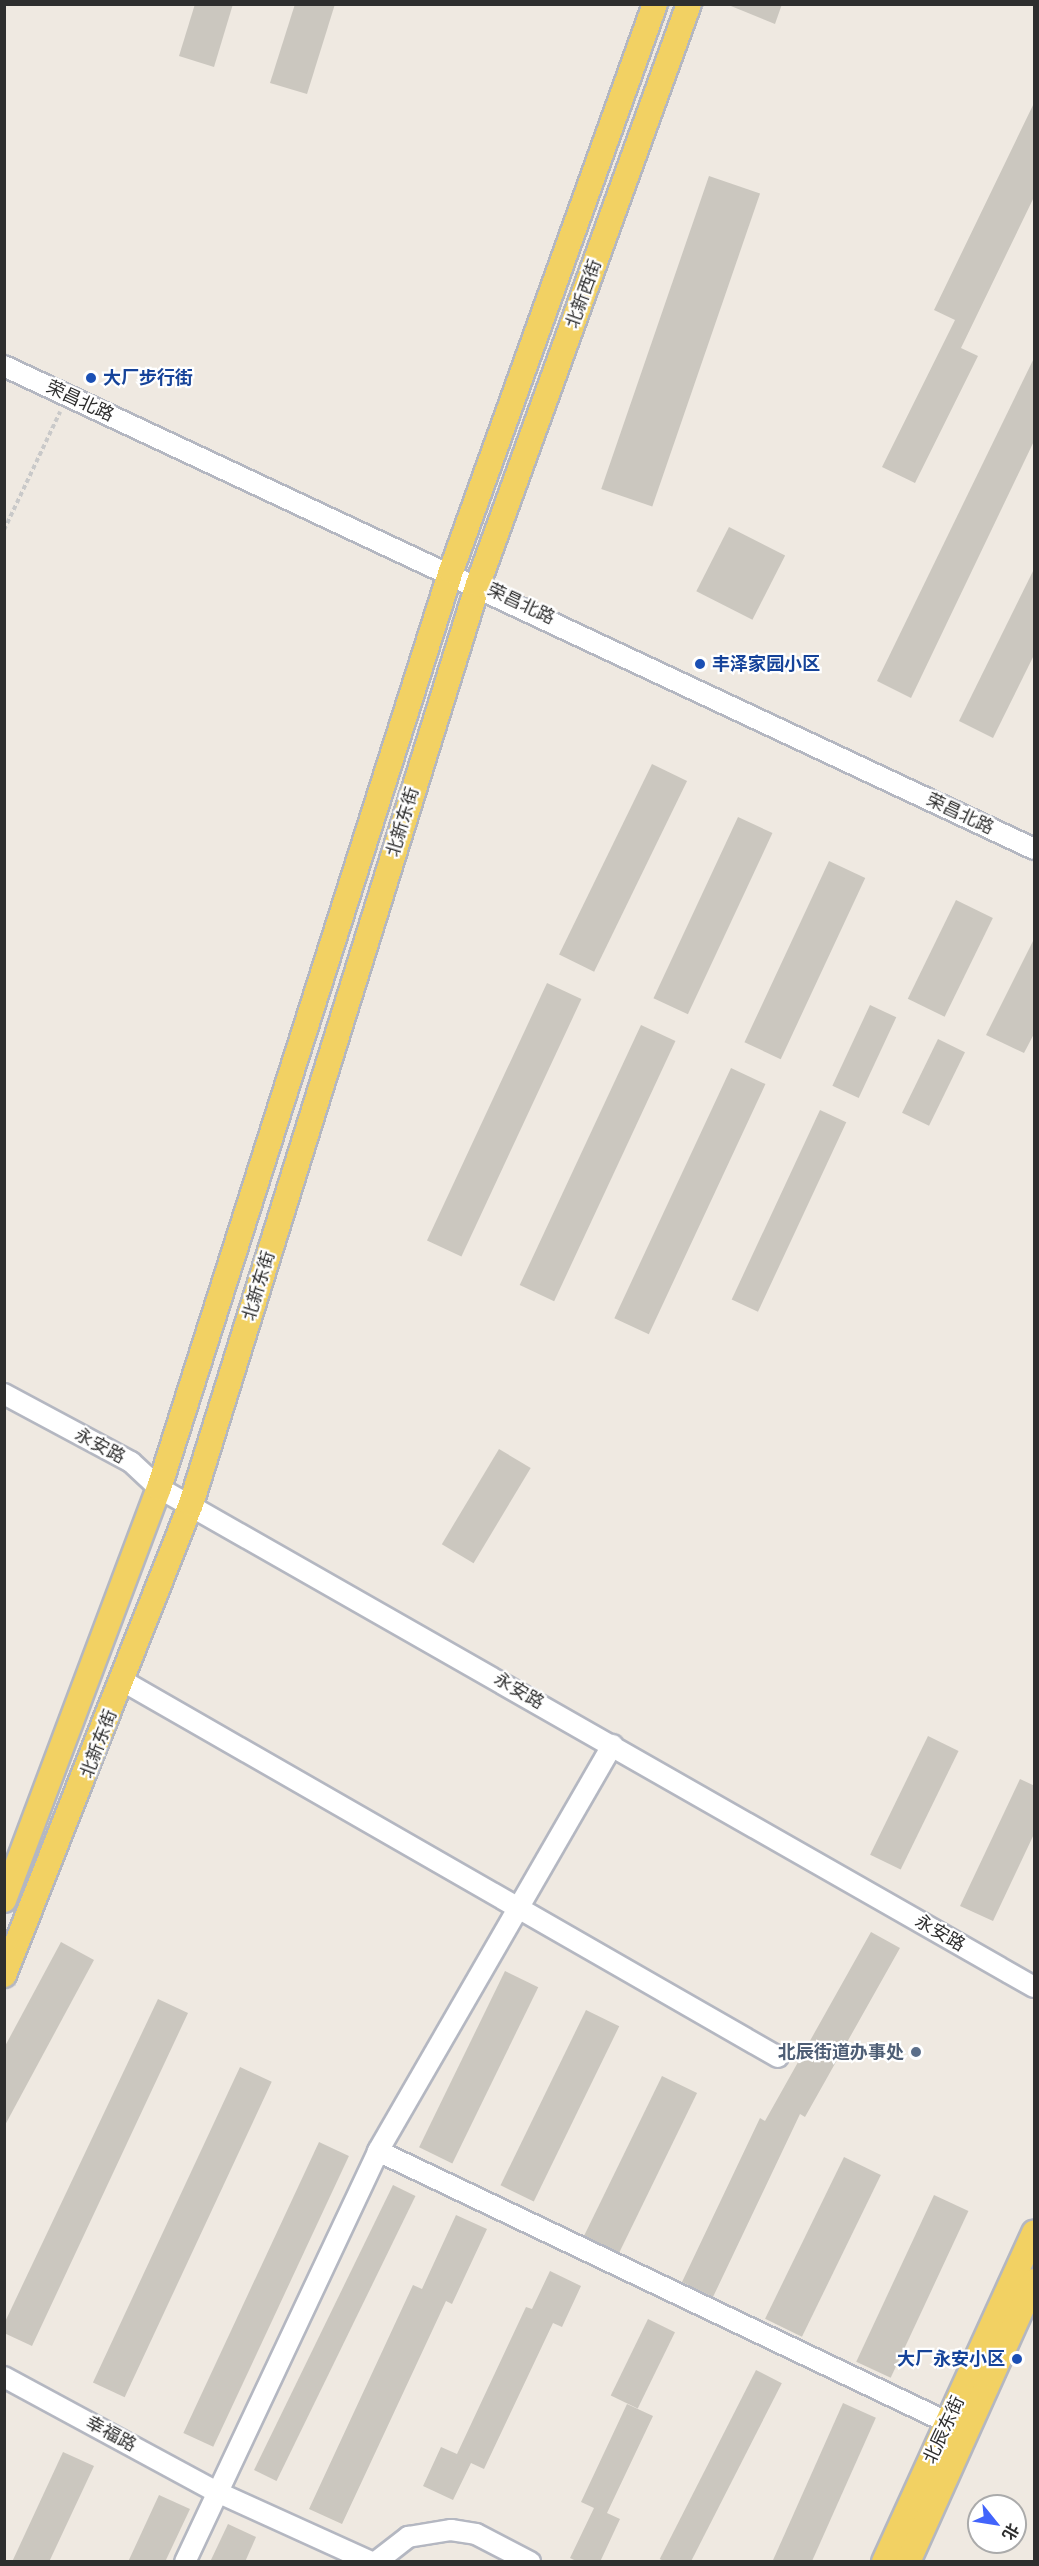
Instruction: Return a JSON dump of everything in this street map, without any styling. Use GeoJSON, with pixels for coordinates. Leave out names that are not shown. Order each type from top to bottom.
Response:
{"type":"FeatureCollection","features":[{"type":"Feature","properties":{"kind":"main road","name":"北新西街"},"geometry":{"type":"LineString","coordinates":[[451,571],[655,4]]}},
{"type":"Feature","properties":{"kind":"main road","name":"北新西街"},"geometry":{"type":"LineString","coordinates":[[478,584],[689,4]]}},
{"type":"Feature","properties":{"kind":"main road","name":"北新东街"},"geometry":{"type":"LineString","coordinates":[[4,1899],[159,1488],[451,571]]}},
{"type":"Feature","properties":{"kind":"main road","name":"北新东街"},"geometry":{"type":"LineString","coordinates":[[4,1975],[123,1681],[191,1504],[478,584]]}},
{"type":"Feature","properties":{"kind":"main road","name":"北辰东街"},"geometry":{"type":"LineString","coordinates":[[884,2562],[1035,2233]]}},
{"type":"Feature","properties":{"kind":"main road","name":"北辰东街"},"geometry":{"type":"LineString","coordinates":[[909,2562],[1035,2281]]}},
{"type":"Feature","properties":{"kind":"street","name":"荣昌北路"},"geometry":{"type":"LineString","coordinates":[[4,366],[451,571],[1035,849]]}},
{"type":"Feature","properties":{"kind":"street"},"geometry":{"type":"LineString","coordinates":[[316,994],[346,1004]]}},
{"type":"Feature","properties":{"kind":"street","name":"永安路"},"geometry":{"type":"LineString","coordinates":[[4,1394],[131,1462],[159,1488],[191,1504],[1035,1987]]}},
{"type":"Feature","properties":{"kind":"street"},"geometry":{"type":"LineString","coordinates":[[123,1681],[517,1905],[778,2057]]}},
{"type":"Feature","properties":{"kind":"street"},"geometry":{"type":"LineString","coordinates":[[185,2562],[378,2151],[517,1905],[612,1745]]}},
{"type":"Feature","properties":{"kind":"street"},"geometry":{"type":"LineString","coordinates":[[378,2151],[967,2432]]}},
{"type":"Feature","properties":{"kind":"street","name":"幸福路"},"geometry":{"type":"LineString","coordinates":[[4,2377],[217,2492],[371,2562]]}},
{"type":"Feature","properties":{"kind":"street"},"geometry":{"type":"LineString","coordinates":[[376,2562],[408,2537],[451,2530],[476,2534],[530,2562]]}},
{"type":"Feature","properties":{"kind":"path"},"geometry":{"type":"LineString","coordinates":[[4,530],[68,395]]}},
{"type":"Feature","properties":{"kind":"building"},"geometry":{"type":"Polygon","coordinates":[[[195,4],[233,4],[214,67],[179,56],[195,4]]]}},
{"type":"Feature","properties":{"kind":"building"},"geometry":{"type":"Polygon","coordinates":[[[295,4],[335,4],[307,94],[270,83],[295,4]]]}},
{"type":"Feature","properties":{"kind":"building"},"geometry":{"type":"Polygon","coordinates":[[[726,4],[782,4],[775,24],[726,4]]]}},
{"type":"Feature","properties":{"kind":"building"},"geometry":{"type":"Polygon","coordinates":[[[1035,101],[1035,195],[961,348],[978,356],[915,483],[882,467],[955,320],[934,310],[1035,101]]]}},
{"type":"Feature","properties":{"kind":"building"},"geometry":{"type":"Polygon","coordinates":[[[709,176],[760,194],[652,507],[601,489],[709,176]]]}},
{"type":"Feature","properties":{"kind":"building"},"geometry":{"type":"Polygon","coordinates":[[[1035,356],[1035,439],[911,698],[877,681],[1035,356]]]}},
{"type":"Feature","properties":{"kind":"building"},"geometry":{"type":"Polygon","coordinates":[[[729,527],[785,556],[752,620],[696,591],[729,527]]]}},
{"type":"Feature","properties":{"kind":"building"},"geometry":{"type":"Polygon","coordinates":[[[1035,567],[1035,653],[993,738],[959,721],[1035,567]]]}},
{"type":"Feature","properties":{"kind":"building"},"geometry":{"type":"Polygon","coordinates":[[[652,764],[687,781],[594,972],[559,955],[652,764]]]}},
{"type":"Feature","properties":{"kind":"building"},"geometry":{"type":"Polygon","coordinates":[[[738,817],[772,833],[688,1014],[653,998],[738,817]]]}},
{"type":"Feature","properties":{"kind":"building"},"geometry":{"type":"Polygon","coordinates":[[[829,861],[865,878],[781,1059],[744,1042],[829,861]]]}},
{"type":"Feature","properties":{"kind":"building"},"geometry":{"type":"Polygon","coordinates":[[[956,900],[993,918],[945,1017],[908,999],[956,900]]]}},
{"type":"Feature","properties":{"kind":"building"},"geometry":{"type":"Polygon","coordinates":[[[1035,937],[1035,1032],[1024,1053],[986,1035],[1035,937]]]}},
{"type":"Feature","properties":{"kind":"building"},"geometry":{"type":"Polygon","coordinates":[[[547,983],[581,999],[461,1256],[427,1240],[547,983]]]}},
{"type":"Feature","properties":{"kind":"building"},"geometry":{"type":"Polygon","coordinates":[[[870,1005],[896,1017],[859,1098],[832,1086],[870,1005]]]}},
{"type":"Feature","properties":{"kind":"building"},"geometry":{"type":"Polygon","coordinates":[[[641,1025],[675,1041],[554,1301],[520,1285],[641,1025]]]}},
{"type":"Feature","properties":{"kind":"building"},"geometry":{"type":"Polygon","coordinates":[[[938,1039],[965,1052],[929,1126],[902,1113],[938,1039]]]}},
{"type":"Feature","properties":{"kind":"building"},"geometry":{"type":"Polygon","coordinates":[[[731,1068],[765,1084],[649,1334],[614,1318],[731,1068]]]}},
{"type":"Feature","properties":{"kind":"building"},"geometry":{"type":"Polygon","coordinates":[[[820,1110],[846,1122],[758,1312],[732,1299],[820,1110]]]}},
{"type":"Feature","properties":{"kind":"building"},"geometry":{"type":"Polygon","coordinates":[[[499,1449],[531,1468],[474,1563],[442,1544],[499,1449]]]}},
{"type":"Feature","properties":{"kind":"building"},"geometry":{"type":"Polygon","coordinates":[[[928,1736],[959,1751],[901,1870],[870,1855],[928,1736]]]}},
{"type":"Feature","properties":{"kind":"building"},"geometry":{"type":"Polygon","coordinates":[[[1020,1779],[1035,1786],[1035,1832],[993,1921],[960,1906],[1020,1779]]]}},
{"type":"Feature","properties":{"kind":"building"},"geometry":{"type":"Polygon","coordinates":[[[871,1932],[900,1948],[805,2117],[800,2114],[713,2297],[682,2282],[760,2118],[765,2121],[871,1932]]]}},
{"type":"Feature","properties":{"kind":"building"},"geometry":{"type":"Polygon","coordinates":[[[61,1942],[94,1960],[4,2127],[4,2048],[61,1942]]]}},
{"type":"Feature","properties":{"kind":"building"},"geometry":{"type":"Polygon","coordinates":[[[505,1971],[538,1987],[452,2163],[419,2147],[505,1971]]]}},
{"type":"Feature","properties":{"kind":"building"},"geometry":{"type":"Polygon","coordinates":[[[158,1999],[188,2013],[32,2346],[4,2333],[4,2324],[158,1999]]]}},
{"type":"Feature","properties":{"kind":"building"},"geometry":{"type":"Polygon","coordinates":[[[586,2010],[619,2026],[534,2201],[501,2185],[586,2010]]]}},
{"type":"Feature","properties":{"kind":"building"},"geometry":{"type":"Polygon","coordinates":[[[240,2067],[272,2082],[125,2397],[93,2382],[240,2067]]]}},
{"type":"Feature","properties":{"kind":"building"},"geometry":{"type":"Polygon","coordinates":[[[662,2076],[697,2093],[619,2253],[584,2236],[662,2076]]]}},
{"type":"Feature","properties":{"kind":"building"},"geometry":{"type":"Polygon","coordinates":[[[319,2142],[349,2156],[213,2447],[183,2433],[319,2142]]]}},
{"type":"Feature","properties":{"kind":"building"},"geometry":{"type":"Polygon","coordinates":[[[844,2157],[881,2175],[802,2337],[765,2319],[844,2157]]]}},
{"type":"Feature","properties":{"kind":"building"},"geometry":{"type":"Polygon","coordinates":[[[393,2185],[415,2196],[277,2481],[254,2470],[393,2185]]]}},
{"type":"Feature","properties":{"kind":"building"},"geometry":{"type":"Polygon","coordinates":[[[934,2195],[968,2211],[891,2378],[856,2362],[934,2195]]]}},
{"type":"Feature","properties":{"kind":"building"},"geometry":{"type":"Polygon","coordinates":[[[456,2215],[487,2229],[452,2304],[446,2301],[342,2524],[309,2509],[413,2285],[422,2289],[456,2215]]]}},
{"type":"Feature","properties":{"kind":"building"},"geometry":{"type":"Polygon","coordinates":[[[550,2271],[581,2286],[562,2327],[553,2323],[484,2469],[471,2463],[453,2500],[423,2486],[441,2447],[457,2454],[526,2307],[532,2309],[550,2271]]]}},
{"type":"Feature","properties":{"kind":"building"},"geometry":{"type":"Polygon","coordinates":[[[648,2319],[675,2332],[638,2409],[611,2395],[648,2319]]]}},
{"type":"Feature","properties":{"kind":"building"},"geometry":{"type":"Polygon","coordinates":[[[756,2370],[782,2383],[691,2562],[666,2562],[660,2559],[756,2370]]]}},
{"type":"Feature","properties":{"kind":"building"},"geometry":{"type":"Polygon","coordinates":[[[843,2403],[876,2418],[812,2562],[772,2562],[843,2403]]]}},
{"type":"Feature","properties":{"kind":"building"},"geometry":{"type":"Polygon","coordinates":[[[627,2404],[653,2416],[607,2513],[620,2519],[600,2562],[578,2562],[570,2558],[594,2508],[581,2502],[627,2404]]]}},
{"type":"Feature","properties":{"kind":"building"},"geometry":{"type":"Polygon","coordinates":[[[63,2452],[94,2466],[49,2562],[12,2562],[63,2452]]]}},
{"type":"Feature","properties":{"kind":"building"},"geometry":{"type":"Polygon","coordinates":[[[159,2495],[190,2509],[165,2562],[128,2562],[159,2495]]]}},
{"type":"Feature","properties":{"kind":"building"},"geometry":{"type":"Polygon","coordinates":[[[228,2524],[256,2537],[245,2562],[210,2562],[228,2524]]]}},
{"type":"Feature","properties":{"kind":"place","name":"大厂步行街"},"geometry":{"type":"Point","coordinates":[91,378]}},
{"type":"Feature","properties":{"kind":"place","name":"丰泽家园小区"},"geometry":{"type":"Point","coordinates":[700,664]}},
{"type":"Feature","properties":{"kind":"place","name":"北辰街道办事处"},"geometry":{"type":"Point","coordinates":[916,2052]}},
{"type":"Feature","properties":{"kind":"place","name":"大厂永安小区"},"geometry":{"type":"Point","coordinates":[1017,2359]}}]}
